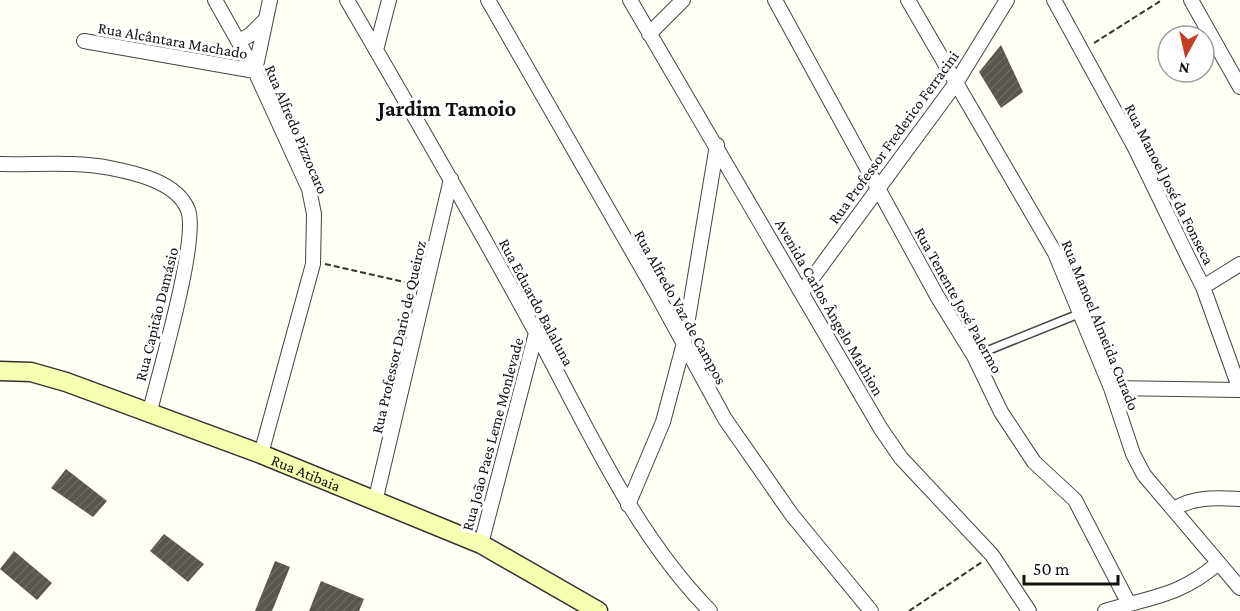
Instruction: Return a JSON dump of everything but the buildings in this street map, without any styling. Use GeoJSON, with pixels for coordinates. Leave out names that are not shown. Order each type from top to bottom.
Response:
{"type":"FeatureCollection","features":[{"type":"Feature","properties":{"kind":"main road","name":"Rua Atibaia"},"geometry":{"type":"LineString","coordinates":[[0,371],[31,372],[48,377],[150,411],[261,454],[481,544],[597,611]]}},
{"type":"Feature","properties":{"kind":"street","name":"Rua Alfredo Pizzocaro"},"geometry":{"type":"LineString","coordinates":[[215,0],[255,71],[309,189],[315,235],[313,264],[261,454]]}},
{"type":"Feature","properties":{"kind":"street"},"geometry":{"type":"LineString","coordinates":[[255,71],[270,0]]}},
{"type":"Feature","properties":{"kind":"street","name":"Rua Eduardo Balaluna"},"geometry":{"type":"LineString","coordinates":[[347,0],[451,179],[628,505],[710,611]]}},
{"type":"Feature","properties":{"kind":"street"},"geometry":{"type":"LineString","coordinates":[[376,50],[389,0]]}},
{"type":"Feature","properties":{"kind":"street","name":"Rua Alfredo Vaz de Campos"},"geometry":{"type":"LineString","coordinates":[[488,0],[684,343],[702,380],[759,472],[871,611]]}},
{"type":"Feature","properties":{"kind":"street","name":"Avenida Carlos Ângelo Mathion"},"geometry":{"type":"LineString","coordinates":[[630,0],[717,145],[859,393],[894,448],[992,555],[1029,611]]}},
{"type":"Feature","properties":{"kind":"street"},"geometry":{"type":"LineString","coordinates":[[649,34],[683,0]]}},
{"type":"Feature","properties":{"kind":"street","name":"Rua Tenente José Palermo"},"geometry":{"type":"LineString","coordinates":[[775,0],[937,296],[974,356],[1001,412],[1034,462],[1075,500],[1129,604]]}},
{"type":"Feature","properties":{"kind":"street","name":"Rua Manoel Almeida Curado"},"geometry":{"type":"LineString","coordinates":[[908,0],[1037,219],[1059,261],[1111,388],[1138,464],[1155,490],[1174,509],[1240,588]]}},
{"type":"Feature","properties":{"kind":"street","name":"Rua Professor Frederico Ferracini"},"geometry":{"type":"LineString","coordinates":[[802,292],[956,83],[1007,0]]}},
{"type":"Feature","properties":{"kind":"street","name":"Rua Manoel José da Fonseca"},"geometry":{"type":"LineString","coordinates":[[1054,0],[1135,148],[1203,287],[1240,390]]}},
{"type":"Feature","properties":{"kind":"street"},"geometry":{"type":"LineString","coordinates":[[1191,0],[1240,87]]}},
{"type":"Feature","properties":{"kind":"street"},"geometry":{"type":"LineString","coordinates":[[239,41],[250,35],[266,19]]}},
{"type":"Feature","properties":{"kind":"street","name":"Rua Alcântara Machado"},"geometry":{"type":"LineString","coordinates":[[84,41],[255,71]]}},
{"type":"Feature","properties":{"kind":"street"},"geometry":{"type":"LineString","coordinates":[[628,505],[663,422],[684,343],[717,145]]}},
{"type":"Feature","properties":{"kind":"street","name":"Rua Capitão Damásio"},"geometry":{"type":"LineString","coordinates":[[0,164],[108,168],[148,178],[173,190],[187,208],[190,244],[150,411]]}},
{"type":"Feature","properties":{"kind":"street","name":"Rua Professor Dario de Queiroz"},"geometry":{"type":"LineString","coordinates":[[375,502],[451,179]]}},
{"type":"Feature","properties":{"kind":"street"},"geometry":{"type":"LineString","coordinates":[[1203,287],[1240,264]]}},
{"type":"Feature","properties":{"kind":"street","name":"Rua João Paes Leme Monlevade"},"geometry":{"type":"LineString","coordinates":[[481,544],[536,333]]}},
{"type":"Feature","properties":{"kind":"street"},"geometry":{"type":"LineString","coordinates":[[1111,388],[1240,390]]}},
{"type":"Feature","properties":{"kind":"street"},"geometry":{"type":"LineString","coordinates":[[1174,509],[1188,500],[1200,498],[1240,499]]}},
{"type":"Feature","properties":{"kind":"street"},"geometry":{"type":"LineString","coordinates":[[1105,611],[1181,590],[1202,577],[1218,563]]}},
{"type":"Feature","properties":{"kind":"lane"},"geometry":{"type":"LineString","coordinates":[[974,356],[1081,313]]}},
{"type":"Feature","properties":{"kind":"path"},"geometry":{"type":"LineString","coordinates":[[1082,50],[1162,0]]}},
{"type":"Feature","properties":{"kind":"path"},"geometry":{"type":"LineString","coordinates":[[326,264],[427,287]]}},
{"type":"Feature","properties":{"kind":"path"},"geometry":{"type":"LineString","coordinates":[[909,611],[992,555]]}},
{"type":"Feature","properties":{"kind":"district","name":"Jardim Tamoio"},"geometry":{"type":"Point","coordinates":[447,108]}}]}
